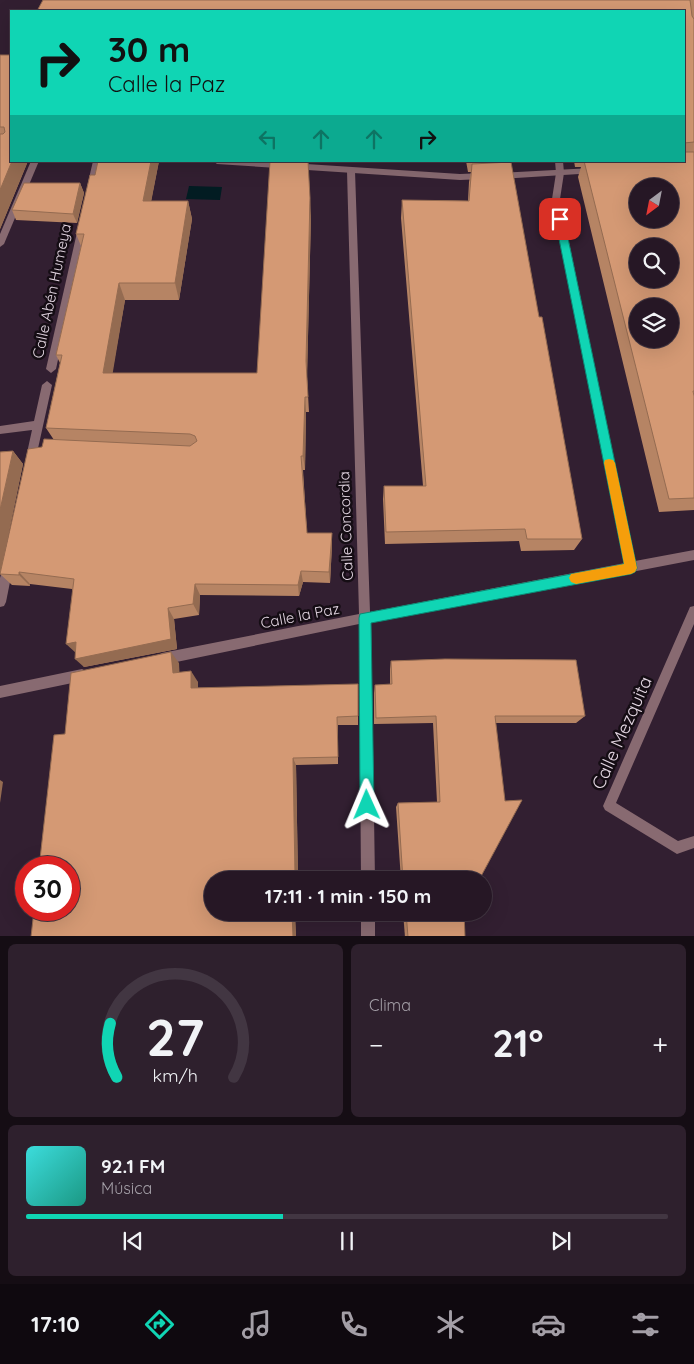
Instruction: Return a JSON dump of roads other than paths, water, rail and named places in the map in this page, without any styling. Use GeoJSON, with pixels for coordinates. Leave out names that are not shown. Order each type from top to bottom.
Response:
{"type":"FeatureCollection","features":[{"type":"Feature","properties":{"kind":"street"},"geometry":{"type":"LineString","coordinates":[[0,244],[35,162]]}},
{"type":"Feature","properties":{"kind":"street"},"geometry":{"type":"LineString","coordinates":[[88,199],[97,162]]}},
{"type":"Feature","properties":{"kind":"street"},"geometry":{"type":"LineString","coordinates":[[230,162],[460,177],[599,171]]}},
{"type":"Feature","properties":{"kind":"street"},"geometry":{"type":"LineString","coordinates":[[559,162],[560,174],[556,200],[631,568]]}},
{"type":"Feature","properties":{"kind":"street","name":"Calle Concordia"},"geometry":{"type":"LineString","coordinates":[[351,171],[365,618],[368,871]]}},
{"type":"Feature","properties":{"kind":"street","name":"Calle Abén Humeya"},"geometry":{"type":"LineString","coordinates":[[51,369],[84,218]]}},
{"type":"Feature","properties":{"kind":"street"},"geometry":{"type":"LineString","coordinates":[[26,476],[37,447],[38,425],[47,385]]}},
{"type":"Feature","properties":{"kind":"street"},"geometry":{"type":"LineString","coordinates":[[0,430],[38,425]]}},
{"type":"Feature","properties":{"kind":"street"},"geometry":{"type":"LineString","coordinates":[[0,602],[10,554]]}},
{"type":"Feature","properties":{"kind":"street","name":"Calle la Paz"},"geometry":{"type":"LineString","coordinates":[[154,661],[365,618],[694,556]]}},
{"type":"Feature","properties":{"kind":"street","name":"Calle Mezquita"},"geometry":{"type":"LineString","coordinates":[[694,611],[609,806],[677,848],[694,842]]}},
{"type":"Feature","properties":{"kind":"street"},"geometry":{"type":"LineString","coordinates":[[0,692],[96,672]]}},
{"type":"Feature","properties":{"kind":"street"},"geometry":{"type":"LineString","coordinates":[[368,921],[368,936]]}}]}
